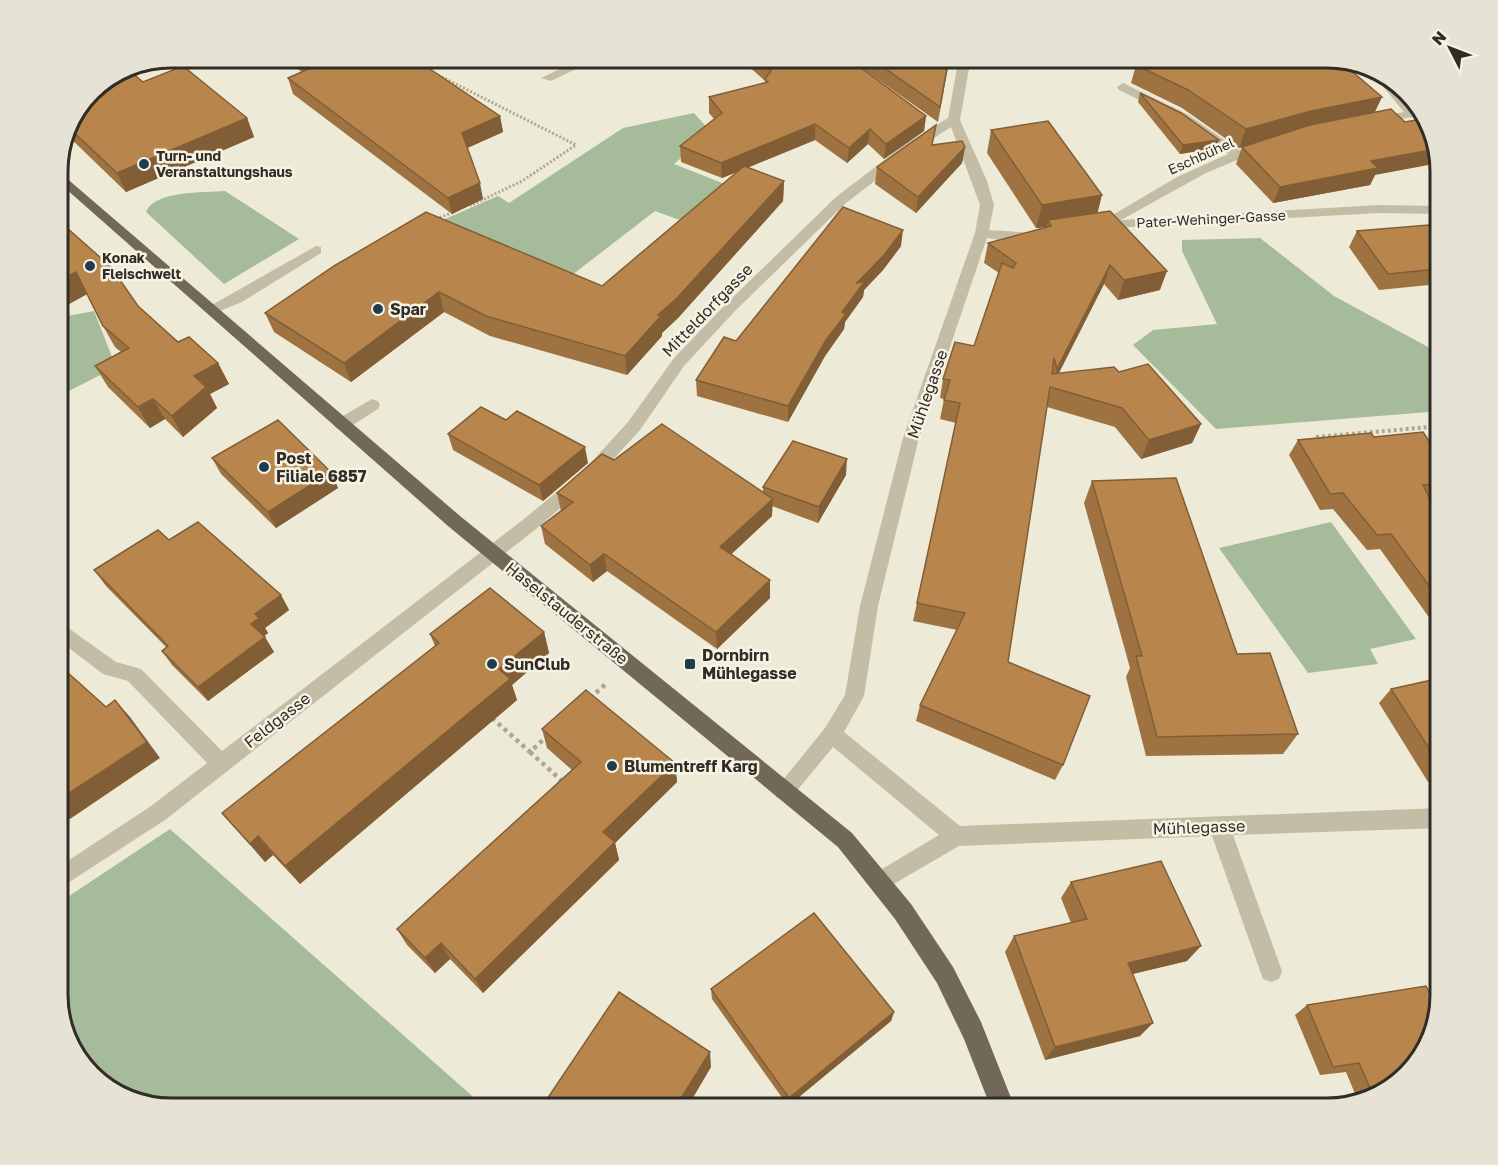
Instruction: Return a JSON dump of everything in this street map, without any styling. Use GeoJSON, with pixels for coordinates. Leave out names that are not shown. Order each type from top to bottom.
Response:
{"type":"FeatureCollection","features":[{"type":"Feature","properties":{"kind":"main road","name":"Haselstauderstraße"},"geometry":{"type":"LineString","coordinates":[[68,184],[210,310],[493,553],[845,840],[880,882],[935,957],[987,1061],[1000,1098]]}},
{"type":"Feature","properties":{"kind":"street"},"geometry":{"type":"LineString","coordinates":[[547,78],[570,68]]}},
{"type":"Feature","properties":{"kind":"street"},"geometry":{"type":"LineString","coordinates":[[954,120],[964,68]]}},
{"type":"Feature","properties":{"kind":"street"},"geometry":{"type":"LineString","coordinates":[[1123,87],[1190,118],[1237,155]]}},
{"type":"Feature","properties":{"kind":"street"},"geometry":{"type":"LineString","coordinates":[[1366,123],[1413,114]]}},
{"type":"Feature","properties":{"kind":"street","name":"Mitteldorfgasse"},"geometry":{"type":"LineString","coordinates":[[493,553],[593,471],[634,426],[679,362],[730,308],[841,200],[932,128],[954,120]]}},
{"type":"Feature","properties":{"kind":"street","name":"Mühlegasse"},"geometry":{"type":"LineString","coordinates":[[784,791],[832,734],[854,696],[869,606],[911,438],[982,233],[987,205],[980,181],[954,120]]}},
{"type":"Feature","properties":{"kind":"street","name":"Eschbühel"},"geometry":{"type":"LineString","coordinates":[[1105,224],[1170,186],[1237,155],[1275,143]]}},
{"type":"Feature","properties":{"kind":"street","name":"Pater-Wehinger-Gasse"},"geometry":{"type":"LineString","coordinates":[[1086,228],[1105,224],[1379,209],[1430,210]]}},
{"type":"Feature","properties":{"kind":"street"},"geometry":{"type":"LineString","coordinates":[[982,233],[1015,238],[1050,234]]}},
{"type":"Feature","properties":{"kind":"street"},"geometry":{"type":"LineString","coordinates":[[210,310],[237,299],[316,250]]}},
{"type":"Feature","properties":{"kind":"street"},"geometry":{"type":"LineString","coordinates":[[342,424],[372,405]]}},
{"type":"Feature","properties":{"kind":"street","name":"Feldgasse"},"geometry":{"type":"LineString","coordinates":[[68,873],[158,813],[493,553]]}},
{"type":"Feature","properties":{"kind":"street"},"geometry":{"type":"LineString","coordinates":[[68,636],[110,668],[134,675],[221,764]]}},
{"type":"Feature","properties":{"kind":"street"},"geometry":{"type":"LineString","coordinates":[[832,734],[956,836]]}},
{"type":"Feature","properties":{"kind":"street","name":"Mühlegasse"},"geometry":{"type":"LineString","coordinates":[[880,882],[956,836],[1430,818]]}},
{"type":"Feature","properties":{"kind":"street"},"geometry":{"type":"LineString","coordinates":[[1219,827],[1271,971]]}},
{"type":"Feature","properties":{"kind":"path"},"geometry":{"type":"LineString","coordinates":[[431,71],[576,145],[522,181],[431,222]]}},
{"type":"Feature","properties":{"kind":"path"},"geometry":{"type":"LineString","coordinates":[[1316,437],[1430,427]]}},
{"type":"Feature","properties":{"kind":"path"},"geometry":{"type":"LineString","coordinates":[[588,700],[630,663]]}},
{"type":"Feature","properties":{"kind":"path"},"geometry":{"type":"LineString","coordinates":[[487,713],[566,785],[558,793]]}},
{"type":"Feature","properties":{"kind":"path"},"geometry":{"type":"LineString","coordinates":[[530,752],[555,730]]}},
{"type":"Feature","properties":{"kind":"green space"},"geometry":{"type":"Polygon","coordinates":[[[694,113],[711,132],[674,164],[745,192],[704,229],[655,211],[572,275],[438,222],[498,196],[509,203],[623,128],[694,113]]]}},
{"type":"Feature","properties":{"kind":"green space"},"geometry":{"type":"Polygon","coordinates":[[[225,191],[299,239],[224,284],[146,212],[151,205],[169,196],[225,191]]]}},
{"type":"Feature","properties":{"kind":"green space"},"geometry":{"type":"Polygon","coordinates":[[[1260,238],[1334,296],[1430,348],[1430,412],[1216,429],[1133,345],[1153,330],[1217,324],[1182,251],[1182,240],[1260,238]]]}},
{"type":"Feature","properties":{"kind":"green space"},"geometry":{"type":"Polygon","coordinates":[[[94,311],[116,367],[68,391],[68,316],[94,311]]]}},
{"type":"Feature","properties":{"kind":"green space"},"geometry":{"type":"Polygon","coordinates":[[[1331,522],[1416,639],[1370,649],[1378,664],[1308,673],[1219,548],[1331,522]]]}},
{"type":"Feature","properties":{"kind":"green space"},"geometry":{"type":"Polygon","coordinates":[[[170,829],[474,1098],[170,1098],[137,1092],[119,1084],[93,1062],[81,1046],[69,1015],[68,897],[170,829]]]}},
{"type":"Feature","properties":{"kind":"building","name":"Turn- und Veranstaltungshaus"},"geometry":{"type":"Polygon","coordinates":[[[178,68],[185,68],[247,118],[117,173],[74,133],[85,113],[113,85],[134,74],[143,82],[178,68]]]}},
{"type":"Feature","properties":{"kind":"building"},"geometry":{"type":"Polygon","coordinates":[[[311,68],[428,68],[500,116],[462,133],[480,183],[448,198],[288,78],[311,68]]]}},
{"type":"Feature","properties":{"kind":"building"},"geometry":{"type":"Polygon","coordinates":[[[768,68],[861,68],[926,116],[886,144],[870,129],[849,148],[815,124],[721,163],[680,146],[722,113],[709,97],[768,82],[765,79],[771,71],[768,68]]]}},
{"type":"Feature","properties":{"kind":"building"},"geometry":{"type":"Polygon","coordinates":[[[885,68],[947,68],[940,107],[885,68]]]}},
{"type":"Feature","properties":{"kind":"building"},"geometry":{"type":"Polygon","coordinates":[[[1142,68],[1348,69],[1382,97],[1311,111],[1246,129],[1188,90],[1142,68]]]}},
{"type":"Feature","properties":{"kind":"building"},"geometry":{"type":"Polygon","coordinates":[[[1140,93],[1181,113],[1219,140],[1183,145],[1140,93]]]}},
{"type":"Feature","properties":{"kind":"building"},"geometry":{"type":"Polygon","coordinates":[[[1391,109],[1405,122],[1417,120],[1428,150],[1371,161],[1378,168],[1280,187],[1242,147],[1310,125],[1391,109]]]}},
{"type":"Feature","properties":{"kind":"building"},"geometry":{"type":"Polygon","coordinates":[[[1048,121],[1102,195],[1042,205],[991,130],[1048,121]]]}},
{"type":"Feature","properties":{"kind":"building"},"geometry":{"type":"Polygon","coordinates":[[[936,125],[932,145],[962,141],[965,147],[918,197],[877,167],[936,125]]]}},
{"type":"Feature","properties":{"kind":"building"},"geometry":{"type":"Polygon","coordinates":[[[744,166],[784,181],[677,298],[658,315],[661,316],[625,356],[486,316],[439,292],[344,363],[265,313],[334,266],[426,212],[602,286],[744,166]]]}},
{"type":"Feature","properties":{"kind":"building"},"geometry":{"type":"Polygon","coordinates":[[[843,207],[903,230],[884,255],[857,283],[865,281],[842,312],[846,314],[826,340],[788,406],[696,380],[724,337],[736,341],[843,207]]]}},
{"type":"Feature","properties":{"kind":"building"},"geometry":{"type":"Polygon","coordinates":[[[1110,211],[1167,271],[1124,280],[1110,265],[1057,369],[1054,358],[1052,374],[1114,367],[1119,372],[1148,364],[1201,424],[1149,440],[1122,408],[1050,387],[1008,662],[1090,696],[1063,765],[920,705],[965,613],[917,603],[960,403],[944,400],[950,380],[943,379],[955,342],[974,346],[1002,263],[1013,268],[1016,263],[988,243],[1051,226],[1048,220],[1110,211]]]}},
{"type":"Feature","properties":{"kind":"building"},"geometry":{"type":"Polygon","coordinates":[[[1430,225],[1430,270],[1388,274],[1357,231],[1430,225]]]}},
{"type":"Feature","properties":{"kind":"building"},"geometry":{"type":"Polygon","coordinates":[[[68,229],[111,267],[138,306],[178,342],[189,337],[218,363],[194,376],[206,387],[172,416],[153,399],[138,407],[95,366],[129,348],[103,326],[76,272],[68,276],[68,229]]]}},
{"type":"Feature","properties":{"kind":"building"},"geometry":{"type":"Polygon","coordinates":[[[481,407],[506,420],[517,411],[585,447],[539,485],[448,434],[481,407]]]}},
{"type":"Feature","properties":{"kind":"building"},"geometry":{"type":"Polygon","coordinates":[[[278,420],[331,472],[268,512],[212,458],[278,420]]]}},
{"type":"Feature","properties":{"kind":"building"},"geometry":{"type":"Polygon","coordinates":[[[662,424],[773,499],[720,547],[770,580],[716,632],[604,554],[590,565],[541,526],[573,502],[557,493],[602,454],[614,460],[662,424]]]}},
{"type":"Feature","properties":{"kind":"building"},"geometry":{"type":"Polygon","coordinates":[[[1423,432],[1430,442],[1430,485],[1423,485],[1430,500],[1430,587],[1391,534],[1377,535],[1343,493],[1330,494],[1298,440],[1371,433],[1374,437],[1423,432]]]}},
{"type":"Feature","properties":{"kind":"building"},"geometry":{"type":"Polygon","coordinates":[[[793,441],[847,459],[819,507],[763,487],[793,441]]]}},
{"type":"Feature","properties":{"kind":"building"},"geometry":{"type":"Polygon","coordinates":[[[1176,478],[1237,654],[1270,653],[1298,734],[1157,737],[1136,656],[1142,656],[1092,481],[1176,478]]]}},
{"type":"Feature","properties":{"kind":"building"},"geometry":{"type":"Polygon","coordinates":[[[198,522],[281,595],[255,614],[259,618],[251,624],[265,637],[198,687],[162,651],[168,646],[94,570],[158,530],[169,540],[198,522]]]}},
{"type":"Feature","properties":{"kind":"building"},"geometry":{"type":"Polygon","coordinates":[[[490,588],[544,632],[499,669],[510,679],[285,866],[258,836],[250,844],[222,813],[439,643],[430,634],[490,588]]]}},
{"type":"Feature","properties":{"kind":"building"},"geometry":{"type":"Polygon","coordinates":[[[68,673],[106,707],[115,700],[147,742],[68,794],[68,673]]]}},
{"type":"Feature","properties":{"kind":"building"},"geometry":{"type":"Polygon","coordinates":[[[1430,680],[1430,750],[1391,689],[1430,680]]]}},
{"type":"Feature","properties":{"kind":"building"},"geometry":{"type":"Polygon","coordinates":[[[586,690],[675,763],[603,832],[615,842],[475,979],[441,943],[425,958],[397,929],[581,762],[542,729],[586,690]]]}},
{"type":"Feature","properties":{"kind":"building"},"geometry":{"type":"Polygon","coordinates":[[[1161,861],[1201,946],[1128,963],[1153,1023],[1055,1047],[1014,936],[1087,919],[1071,882],[1161,861]]]}},
{"type":"Feature","properties":{"kind":"building"},"geometry":{"type":"Polygon","coordinates":[[[814,913],[894,1012],[789,1098],[711,989],[814,913]]]}},
{"type":"Feature","properties":{"kind":"building"},"geometry":{"type":"Polygon","coordinates":[[[1426,986],[1430,994],[1430,1008],[1425,1028],[1417,1046],[1395,1072],[1370,1088],[1359,1063],[1333,1067],[1307,1005],[1426,986]]]}},
{"type":"Feature","properties":{"kind":"building"},"geometry":{"type":"Polygon","coordinates":[[[619,992],[710,1052],[681,1098],[548,1098],[619,992]]]}},
{"type":"Feature","properties":{"kind":"place","name":"Turn- und Veranstaltungshaus"},"geometry":{"type":"Point","coordinates":[144,164]}},
{"type":"Feature","properties":{"kind":"place","name":"Konak Fleischwelt"},"geometry":{"type":"Point","coordinates":[90,266]}},
{"type":"Feature","properties":{"kind":"place","name":"Spar"},"geometry":{"type":"Point","coordinates":[378,309]}},
{"type":"Feature","properties":{"kind":"place","name":"Post Filiale 6857"},"geometry":{"type":"Point","coordinates":[264,467]}},
{"type":"Feature","properties":{"kind":"place","name":"SunClub"},"geometry":{"type":"Point","coordinates":[492,664]}},
{"type":"Feature","properties":{"kind":"place","name":"Dornbirn Mühlegasse"},"geometry":{"type":"Point","coordinates":[690,664]}},
{"type":"Feature","properties":{"kind":"place","name":"Blumentreff Karg"},"geometry":{"type":"Point","coordinates":[612,766]}}]}
